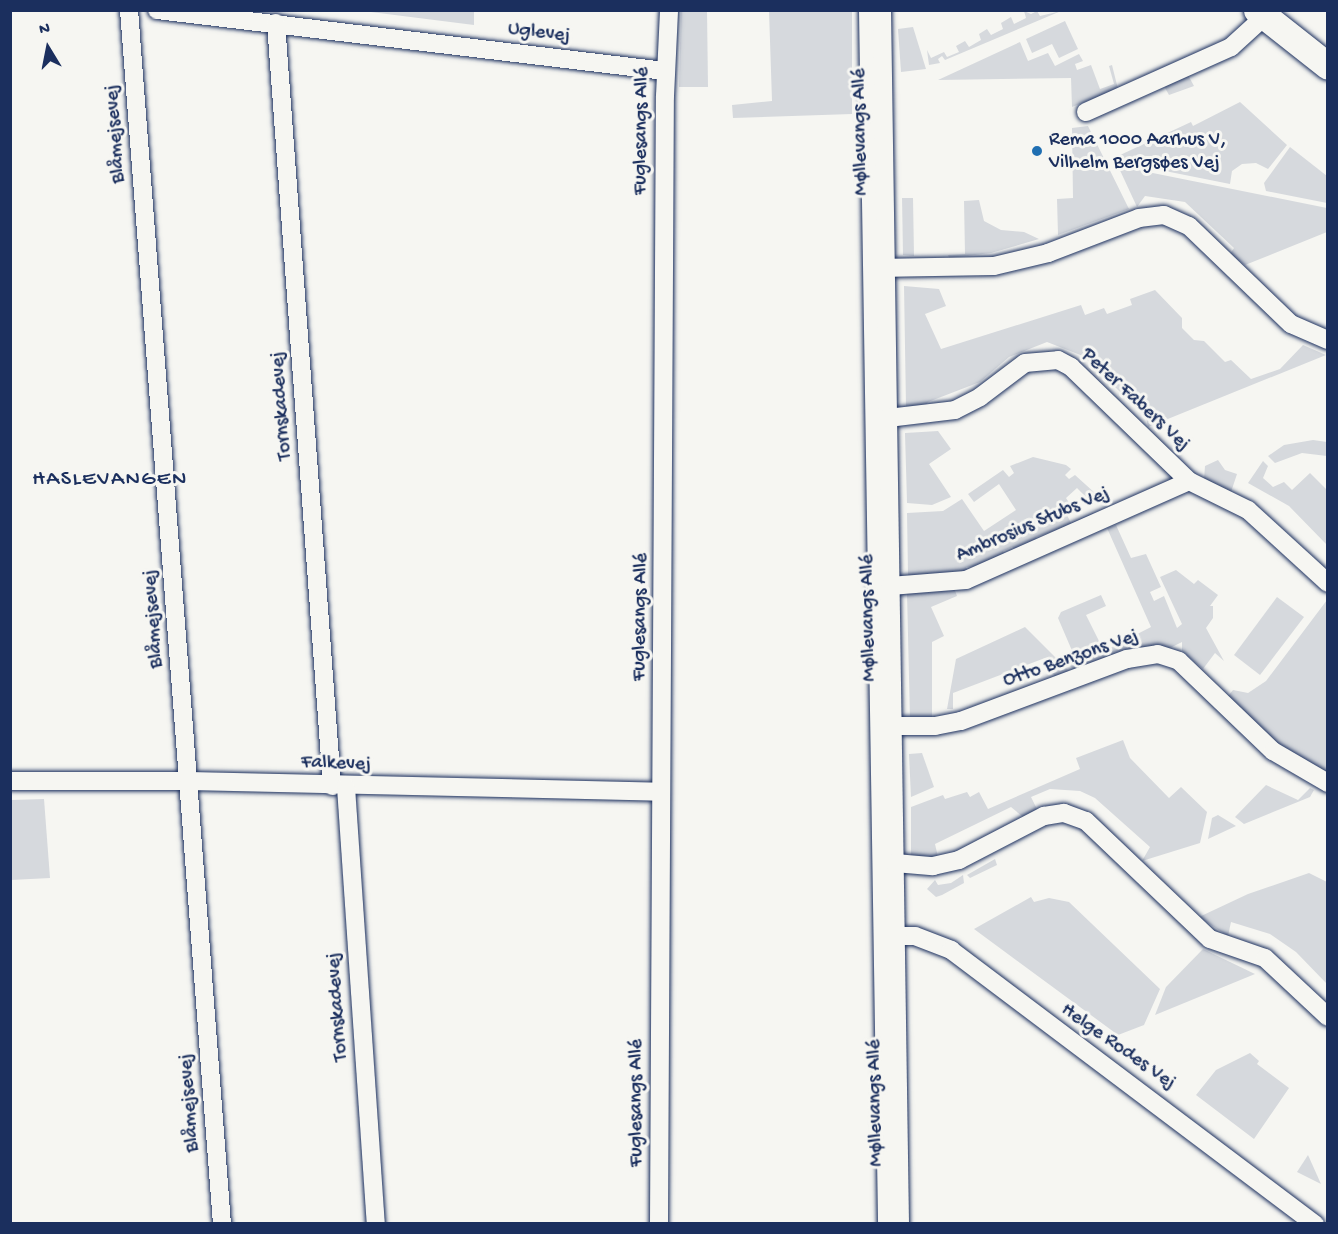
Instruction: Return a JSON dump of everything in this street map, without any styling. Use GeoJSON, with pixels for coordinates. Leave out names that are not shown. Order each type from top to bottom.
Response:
{"type":"FeatureCollection","features":[{"type":"Feature","properties":{"kind":"street","name":"Blåmejsevej"},"geometry":{"type":"LineString","coordinates":[[129,10],[222,1224]]}},
{"type":"Feature","properties":{"kind":"street","name":"Uglevej"},"geometry":{"type":"LineString","coordinates":[[157,10],[665,71]]}},
{"type":"Feature","properties":{"kind":"street","name":"Fuglesangs Allé"},"geometry":{"type":"LineString","coordinates":[[658,1224],[665,71],[669,10]]}},
{"type":"Feature","properties":{"kind":"street","name":"Møllevangs Allé"},"geometry":{"type":"LineString","coordinates":[[868,10],[888,418],[894,726],[895,863],[889,936],[886,1224]]}},
{"type":"Feature","properties":{"kind":"street","name":"Møllevangs Allé"},"geometry":{"type":"LineString","coordinates":[[882,10],[879,268],[889,936],[900,1224]]}},
{"type":"Feature","properties":{"kind":"street"},"geometry":{"type":"LineString","coordinates":[[1086,112],[1231,47],[1261,13],[1328,66]]}},
{"type":"Feature","properties":{"kind":"street","name":"Tornskadevej"},"geometry":{"type":"LineString","coordinates":[[276,23],[376,1224]]}},
{"type":"Feature","properties":{"kind":"street"},"geometry":{"type":"LineString","coordinates":[[879,268],[994,266],[1048,253],[1139,218],[1164,215],[1189,226],[1291,324],[1328,340]]}},
{"type":"Feature","properties":{"kind":"street","name":"Peter Fabers Vej"},"geometry":{"type":"LineString","coordinates":[[888,418],[955,410],[980,397],[1025,363],[1058,360],[1071,367],[1189,481],[1248,510],[1328,583]]}},
{"type":"Feature","properties":{"kind":"street","name":"Ambrosius Stubs Vej"},"geometry":{"type":"LineString","coordinates":[[890,586],[966,580],[1189,481]]}},
{"type":"Feature","properties":{"kind":"street","name":"Otto Benzons Vej"},"geometry":{"type":"LineString","coordinates":[[894,726],[935,726],[961,721],[1127,659],[1158,654],[1179,661],[1273,751],[1328,783]]}},
{"type":"Feature","properties":{"kind":"street","name":"Falkevej"},"geometry":{"type":"LineString","coordinates":[[10,781],[189,781],[339,787],[661,792]]}},
{"type":"Feature","properties":{"kind":"street"},"geometry":{"type":"LineString","coordinates":[[895,863],[933,866],[959,861],[1044,816],[1064,813],[1086,821],[1210,939],[1265,958],[1328,1017]]}},
{"type":"Feature","properties":{"kind":"street","name":"Helge Rodes Vej"},"geometry":{"type":"LineString","coordinates":[[889,936],[915,936],[951,950],[1315,1224]]}},
{"type":"Feature","properties":{"kind":"shaded area"},"geometry":{"type":"Polygon","coordinates":[[[681,10],[707,11],[708,87],[679,87],[681,10]]]}},
{"type":"Feature","properties":{"kind":"shaded area"},"geometry":{"type":"Polygon","coordinates":[[[363,11],[474,11],[474,25],[363,11]]]}},
{"type":"Feature","properties":{"kind":"shaded area"},"geometry":{"type":"Polygon","coordinates":[[[769,11],[852,11],[852,114],[733,118],[732,105],[772,101],[769,11]]]}},
{"type":"Feature","properties":{"kind":"shaded area"},"geometry":{"type":"Polygon","coordinates":[[[1024,11],[1031,14],[1037,11],[1040,16],[1061,11],[945,60],[942,56],[938,59],[940,63],[929,65],[927,50],[931,58],[944,52],[947,57],[959,52],[956,46],[965,41],[969,47],[981,40],[979,34],[987,29],[991,35],[1003,29],[1001,23],[1011,17],[1014,24],[1026,18],[1024,11]]]}},
{"type":"Feature","properties":{"kind":"shaded area"},"geometry":{"type":"Polygon","coordinates":[[[1065,21],[1078,49],[1059,58],[1052,44],[1032,53],[1026,39],[1065,21]]]}},
{"type":"Feature","properties":{"kind":"shaded area"},"geometry":{"type":"Polygon","coordinates":[[[913,27],[926,69],[901,72],[898,29],[913,27]]]}},
{"type":"Feature","properties":{"kind":"shaded area"},"geometry":{"type":"Polygon","coordinates":[[[1020,42],[1028,61],[1048,53],[1055,66],[1079,54],[1083,61],[1075,64],[1077,70],[1091,65],[1100,89],[1114,84],[1109,66],[1112,65],[1118,89],[1072,107],[1071,78],[938,80],[1020,42]]]}},
{"type":"Feature","properties":{"kind":"shaded area"},"geometry":{"type":"Polygon","coordinates":[[[1188,75],[1194,86],[1169,95],[1164,86],[1188,75]]]}},
{"type":"Feature","properties":{"kind":"shaded area"},"geometry":{"type":"Polygon","coordinates":[[[1240,102],[1287,145],[1268,169],[1256,163],[1242,164],[1232,171],[1230,184],[1120,162],[1118,156],[1191,122],[1193,126],[1240,102]]]}},
{"type":"Feature","properties":{"kind":"shaded area"},"geometry":{"type":"Polygon","coordinates":[[[1088,126],[1129,209],[1058,235],[1057,199],[1073,198],[1072,128],[1088,126]]]}},
{"type":"Feature","properties":{"kind":"shaded area"},"geometry":{"type":"Polygon","coordinates":[[[1290,147],[1327,176],[1327,203],[1266,191],[1264,183],[1290,147]]]}},
{"type":"Feature","properties":{"kind":"shaded area"},"geometry":{"type":"Polygon","coordinates":[[[1118,166],[1327,208],[1327,232],[1245,265],[1230,254],[1234,248],[1185,202],[1145,196],[1137,207],[1118,166]]]}},
{"type":"Feature","properties":{"kind":"shaded area"},"geometry":{"type":"Polygon","coordinates":[[[902,198],[913,198],[914,256],[903,255],[902,198]]]}},
{"type":"Feature","properties":{"kind":"shaded area"},"geometry":{"type":"Polygon","coordinates":[[[979,200],[984,221],[1001,230],[1024,232],[1039,239],[991,253],[949,258],[948,255],[965,254],[964,201],[979,200]]]}},
{"type":"Feature","properties":{"kind":"shaded area"},"geometry":{"type":"Polygon","coordinates":[[[904,286],[939,289],[946,306],[925,314],[941,349],[1081,305],[1085,315],[1104,308],[1107,314],[1132,305],[1130,299],[1155,290],[1182,318],[1182,328],[1194,340],[1204,341],[1225,362],[1231,360],[1251,379],[1280,369],[1303,345],[1326,355],[1148,427],[1146,417],[1083,356],[1047,342],[1009,357],[980,382],[928,402],[925,407],[906,408],[904,286]]]}},
{"type":"Feature","properties":{"kind":"shaded area"},"geometry":{"type":"Polygon","coordinates":[[[938,431],[951,449],[929,464],[951,497],[932,505],[907,503],[905,433],[938,431]]]}},
{"type":"Feature","properties":{"kind":"shaded area"},"geometry":{"type":"Polygon","coordinates":[[[1313,440],[1327,442],[1327,456],[1302,453],[1275,463],[1268,456],[1284,445],[1313,440]]]}},
{"type":"Feature","properties":{"kind":"shaded area"},"geometry":{"type":"Polygon","coordinates":[[[1033,457],[1066,465],[1071,469],[1065,475],[1069,479],[1075,475],[1096,494],[1089,500],[1077,488],[1066,498],[1073,509],[1066,513],[1071,523],[1093,513],[1095,517],[1036,537],[1038,542],[1017,550],[1012,547],[1003,551],[1005,555],[981,566],[966,567],[968,572],[908,576],[907,513],[943,511],[962,499],[984,531],[1016,510],[999,484],[974,502],[968,494],[1003,470],[1009,477],[1014,473],[1010,466],[1033,457]]]}},
{"type":"Feature","properties":{"kind":"shaded area"},"geometry":{"type":"Polygon","coordinates":[[[1218,460],[1225,470],[1237,474],[1231,492],[1204,480],[1205,466],[1218,460]]]}},
{"type":"Feature","properties":{"kind":"shaded area"},"geometry":{"type":"Polygon","coordinates":[[[1263,461],[1268,466],[1263,478],[1273,487],[1284,482],[1292,490],[1310,473],[1327,490],[1327,545],[1289,506],[1248,483],[1263,461]]]}},
{"type":"Feature","properties":{"kind":"shaded area"},"geometry":{"type":"Polygon","coordinates":[[[1116,525],[1131,558],[1146,554],[1161,587],[1150,592],[1154,601],[1164,596],[1177,628],[1182,624],[1160,577],[1176,570],[1194,584],[1198,580],[1218,595],[1210,606],[1213,606],[1213,618],[1206,628],[1224,661],[1215,653],[1203,669],[1182,651],[1182,642],[1170,648],[1137,647],[1073,669],[1063,659],[1073,653],[1058,618],[1061,612],[1101,595],[1106,606],[1086,615],[1104,651],[1151,627],[1107,528],[1116,525]]]}},
{"type":"Feature","properties":{"kind":"shaded area"},"geometry":{"type":"Polygon","coordinates":[[[954,588],[957,596],[931,607],[944,636],[932,642],[932,720],[910,720],[907,592],[954,588]]]}},
{"type":"Feature","properties":{"kind":"shaded area"},"geometry":{"type":"Polygon","coordinates":[[[1277,597],[1304,617],[1260,675],[1234,655],[1277,597]]]}},
{"type":"Feature","properties":{"kind":"shaded area"},"geometry":{"type":"Polygon","coordinates":[[[1327,600],[1327,777],[1275,745],[1224,701],[1233,690],[1248,693],[1266,681],[1327,600]]]}},
{"type":"Feature","properties":{"kind":"shaded area"},"geometry":{"type":"Polygon","coordinates":[[[1025,627],[1069,671],[1054,677],[1051,658],[1045,658],[953,693],[953,709],[947,709],[956,659],[1025,627]]]}},
{"type":"Feature","properties":{"kind":"shaded area"},"geometry":{"type":"Polygon","coordinates":[[[1123,740],[1130,758],[1169,798],[1181,787],[1207,812],[1200,843],[1142,861],[1150,847],[1095,798],[1080,791],[1050,789],[1031,797],[1037,809],[1023,817],[1011,807],[935,844],[938,857],[911,856],[911,807],[943,795],[945,799],[967,792],[970,797],[979,792],[988,809],[1080,769],[1076,758],[1123,740]]]}},
{"type":"Feature","properties":{"kind":"shaded area"},"geometry":{"type":"Polygon","coordinates":[[[922,753],[934,787],[911,797],[909,754],[922,753]]]}},
{"type":"Feature","properties":{"kind":"shaded area"},"geometry":{"type":"Polygon","coordinates":[[[1266,785],[1298,800],[1310,788],[1314,790],[1310,797],[1244,824],[1235,817],[1266,785]]]}},
{"type":"Feature","properties":{"kind":"shaded area"},"geometry":{"type":"Polygon","coordinates":[[[44,799],[50,878],[11,880],[11,800],[44,799]]]}},
{"type":"Feature","properties":{"kind":"shaded area"},"geometry":{"type":"Polygon","coordinates":[[[1218,815],[1236,826],[1208,839],[1212,818],[1218,815]]]}},
{"type":"Feature","properties":{"kind":"shaded area"},"geometry":{"type":"Polygon","coordinates":[[[995,859],[997,865],[970,878],[967,875],[995,859]]]}},
{"type":"Feature","properties":{"kind":"shaded area"},"geometry":{"type":"Polygon","coordinates":[[[1309,873],[1327,882],[1327,984],[1296,952],[1270,934],[1231,922],[1228,936],[1199,917],[1248,894],[1309,873]]]}},
{"type":"Feature","properties":{"kind":"shaded area"},"geometry":{"type":"Polygon","coordinates":[[[963,875],[964,883],[942,895],[936,897],[927,889],[935,880],[938,885],[951,883],[963,875]]]}},
{"type":"Feature","properties":{"kind":"shaded area"},"geometry":{"type":"Polygon","coordinates":[[[1031,897],[1034,902],[1049,898],[1069,902],[1160,989],[1144,1025],[1118,1035],[974,929],[1031,897]]]}},
{"type":"Feature","properties":{"kind":"shaded area"},"geometry":{"type":"Polygon","coordinates":[[[1203,949],[1255,974],[1155,1015],[1166,987],[1203,949]]]}},
{"type":"Feature","properties":{"kind":"shaded area"},"geometry":{"type":"Polygon","coordinates":[[[1250,1053],[1259,1061],[1257,1064],[1289,1088],[1254,1139],[1196,1095],[1216,1070],[1250,1053]]]}},
{"type":"Feature","properties":{"kind":"shaded area"},"geometry":{"type":"Polygon","coordinates":[[[1308,1155],[1321,1184],[1297,1172],[1308,1155]]]}},
{"type":"Feature","properties":{"kind":"place","name":"Rema 1000 Aarhus V, Vilhelm Bergsøes Vej"},"geometry":{"type":"Point","coordinates":[1037,151]}},
{"type":"Feature","properties":{"kind":"district","name":"HASLEVANGEN"},"geometry":{"type":"Point","coordinates":[110,481]}}]}
